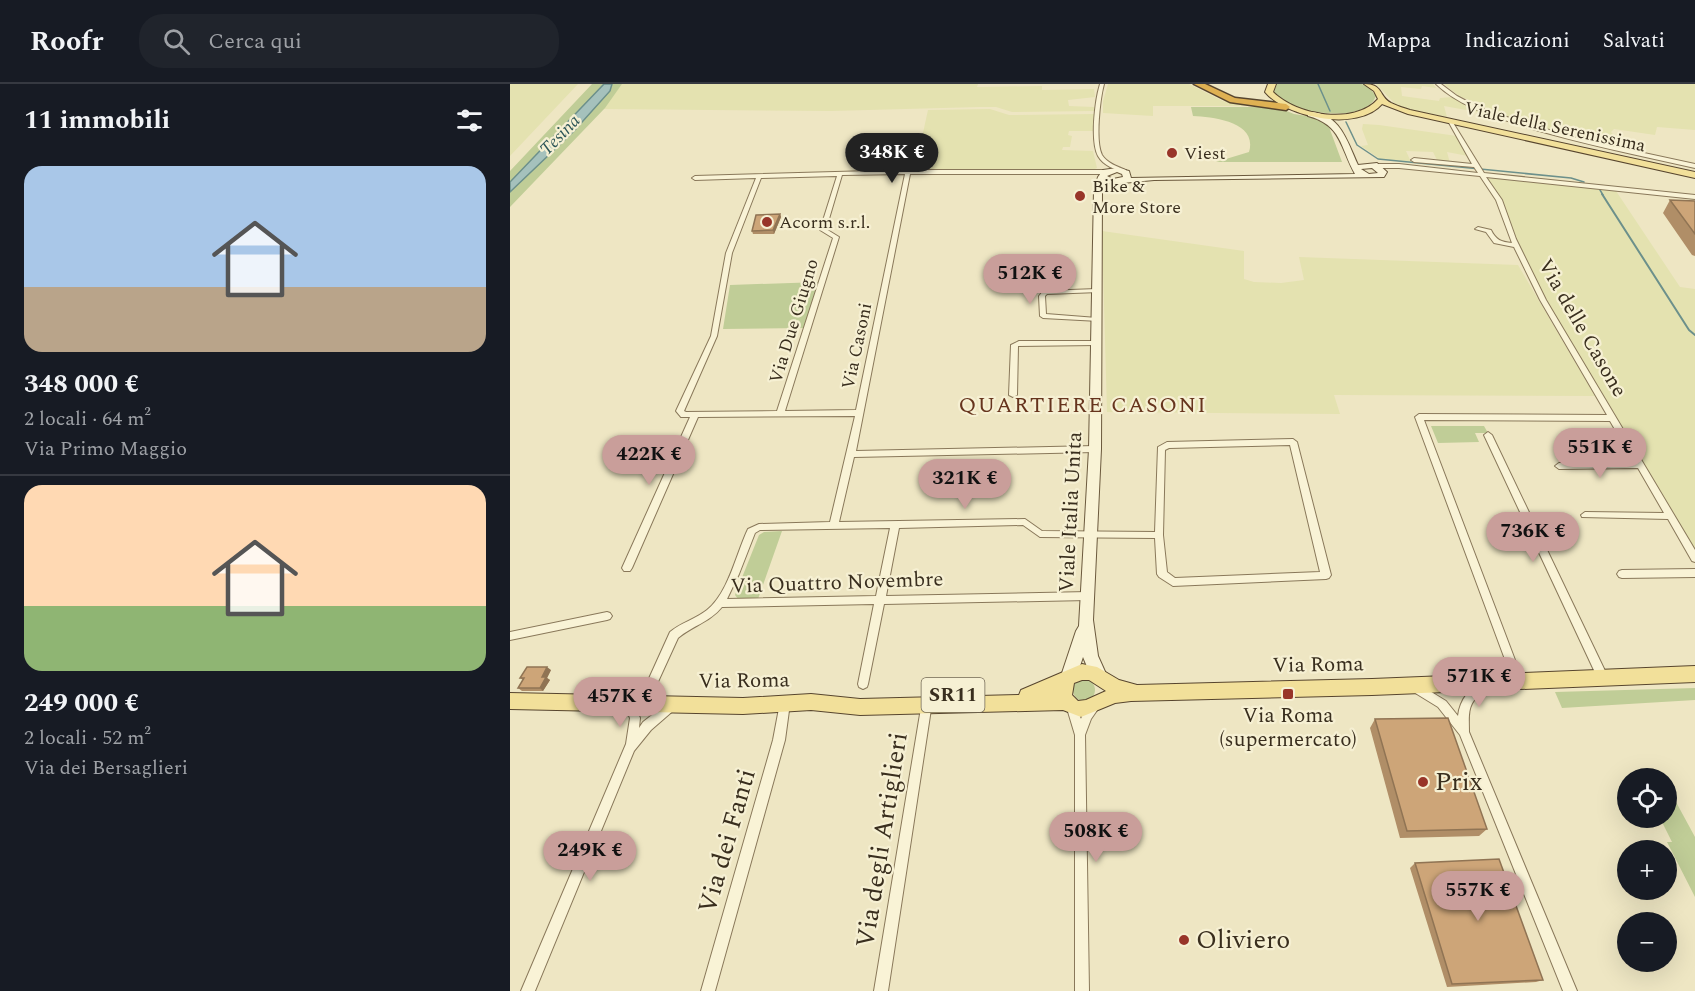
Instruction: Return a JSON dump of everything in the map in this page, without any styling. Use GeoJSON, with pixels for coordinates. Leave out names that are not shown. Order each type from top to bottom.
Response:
{"type":"FeatureCollection","features":[{"type":"Feature","properties":{"kind":"highway"},"geometry":{"type":"LineString","coordinates":[[1198,84],[1227,99],[1286,106]]}},
{"type":"Feature","properties":{"kind":"highway"},"geometry":{"type":"LineString","coordinates":[[1207,84],[1224,95],[1245,100],[1263,98],[1270,87]]}},
{"type":"Feature","properties":{"kind":"highway"},"geometry":{"type":"LineString","coordinates":[[1228,84],[1240,84]]}},
{"type":"Feature","properties":{"kind":"main road"},"geometry":{"type":"LineString","coordinates":[[1368,111],[1379,105],[1382,99],[1379,92],[1369,84]]}},
{"type":"Feature","properties":{"kind":"main road"},"geometry":{"type":"LineString","coordinates":[[1270,87],[1272,97],[1286,106]]}},
{"type":"Feature","properties":{"kind":"main road","name":"Viale della Serenissima"},"geometry":{"type":"LineString","coordinates":[[1382,99],[1392,107],[1408,112]]}},
{"type":"Feature","properties":{"kind":"main road","name":"Viale della Serenissima"},"geometry":{"type":"LineString","coordinates":[[1286,106],[1311,114],[1354,114],[1385,109],[1408,112],[1695,175]]}},
{"type":"Feature","properties":{"kind":"main road","name":"Via Roma"},"geometry":{"type":"LineString","coordinates":[[510,701],[752,706],[785,703],[860,707],[1003,694],[1029,696],[1050,689],[1085,671],[1117,687],[1148,694]]}},
{"type":"Feature","properties":{"kind":"main road","name":"Via Roma"},"geometry":{"type":"LineString","coordinates":[[927,700],[1069,704],[1081,709],[1118,695],[1695,674]]}},
{"type":"Feature","properties":{"kind":"main road"},"geometry":{"type":"LineString","coordinates":[[1098,704],[1105,694],[1100,677]]}},
{"type":"Feature","properties":{"kind":"main road"},"geometry":{"type":"LineString","coordinates":[[1068,678],[1063,690],[1069,704]]}},
{"type":"Feature","properties":{"kind":"street"},"geometry":{"type":"LineString","coordinates":[[1102,84],[1098,109],[1099,152],[1108,181],[1154,178],[1337,178],[1381,175],[1376,167],[1349,154]]}},
{"type":"Feature","properties":{"kind":"street"},"geometry":{"type":"LineString","coordinates":[[1438,84],[1455,97],[1478,108],[1524,124],[1576,140],[1695,166]]}},
{"type":"Feature","properties":{"kind":"street"},"geometry":{"type":"LineString","coordinates":[[1311,114],[1327,118],[1335,123],[1357,169],[1368,176]]}},
{"type":"Feature","properties":{"kind":"street"},"geometry":{"type":"LineString","coordinates":[[1335,123],[1354,114]]}},
{"type":"Feature","properties":{"kind":"street","name":"Via delle Casone"},"geometry":{"type":"LineString","coordinates":[[1450,121],[1499,200],[1516,245],[1543,300],[1695,558]]}},
{"type":"Feature","properties":{"kind":"street"},"geometry":{"type":"LineString","coordinates":[[1414,160],[1695,197]]}},
{"type":"Feature","properties":{"kind":"street"},"geometry":{"type":"LineString","coordinates":[[1337,178],[1357,169],[1393,166],[1479,170]]}},
{"type":"Feature","properties":{"kind":"street"},"geometry":{"type":"LineString","coordinates":[[694,178],[908,172],[1090,173],[1105,171],[1125,172],[1154,178]]}},
{"type":"Feature","properties":{"kind":"street","name":"Viale Italia Unita"},"geometry":{"type":"LineString","coordinates":[[1100,677],[1090,656],[1086,620],[1095,449],[1098,190],[1105,171]]}},
{"type":"Feature","properties":{"kind":"street","name":"Via Casoni"},"geometry":{"type":"LineString","coordinates":[[834,525],[851,454],[908,172]]}},
{"type":"Feature","properties":{"kind":"street"},"geometry":{"type":"LineString","coordinates":[[1098,190],[1127,179],[1125,172]]}},
{"type":"Feature","properties":{"kind":"street","name":"Via Due Giugno"},"geometry":{"type":"LineString","coordinates":[[780,414],[836,237],[823,230],[840,174]]}},
{"type":"Feature","properties":{"kind":"street"},"geometry":{"type":"LineString","coordinates":[[759,176],[729,253],[714,336],[680,411],[684,415],[858,413]]}},
{"type":"Feature","properties":{"kind":"street"},"geometry":{"type":"LineString","coordinates":[[1478,228],[1489,231],[1490,237],[1497,243],[1516,245]]}},
{"type":"Feature","properties":{"kind":"street"},"geometry":{"type":"LineString","coordinates":[[1097,291],[1050,292],[1042,296],[1043,316],[1097,320]]}},
{"type":"Feature","properties":{"kind":"street"},"geometry":{"type":"LineString","coordinates":[[1013,395],[1015,345],[1019,343],[1097,343]]}},
{"type":"Feature","properties":{"kind":"street"},"geometry":{"type":"LineString","coordinates":[[627,568],[695,415]]}},
{"type":"Feature","properties":{"kind":"street"},"geometry":{"type":"LineString","coordinates":[[1518,681],[1419,417],[1613,418]]}},
{"type":"Feature","properties":{"kind":"street"},"geometry":{"type":"LineString","coordinates":[[1488,435],[1603,678]]}},
{"type":"Feature","properties":{"kind":"street"},"geometry":{"type":"LineString","coordinates":[[1293,442],[1326,575],[1173,582],[1162,574],[1159,535],[1161,449],[1167,445],[1293,442]]}},
{"type":"Feature","properties":{"kind":"street"},"geometry":{"type":"LineString","coordinates":[[851,454],[1095,449]]}},
{"type":"Feature","properties":{"kind":"street"},"geometry":{"type":"LineString","coordinates":[[1559,466],[1641,465]]}},
{"type":"Feature","properties":{"kind":"street"},"geometry":{"type":"LineString","coordinates":[[1586,515],[1670,516]]}},
{"type":"Feature","properties":{"kind":"street"},"geometry":{"type":"LineString","coordinates":[[721,603],[751,531],[759,527],[1025,522],[1040,534],[1159,535]]}},
{"type":"Feature","properties":{"kind":"street"},"geometry":{"type":"LineString","coordinates":[[862,684],[895,525]]}},
{"type":"Feature","properties":{"kind":"street"},"geometry":{"type":"LineString","coordinates":[[1622,574],[1695,573]]}},
{"type":"Feature","properties":{"kind":"street","name":"Via Quattro Novembre"},"geometry":{"type":"LineString","coordinates":[[636,705],[674,635],[682,628],[705,617],[721,603],[881,598],[1088,596]]}},
{"type":"Feature","properties":{"kind":"street"},"geometry":{"type":"LineString","coordinates":[[510,636],[607,616]]}},
{"type":"Feature","properties":{"kind":"street","name":"Viale Italia Unita"},"geometry":{"type":"LineString","coordinates":[[1068,678],[1086,620]]}},
{"type":"Feature","properties":{"kind":"street"},"geometry":{"type":"LineString","coordinates":[[1464,732],[1464,711],[1467,698],[1489,682]]}},
{"type":"Feature","properties":{"kind":"street"},"geometry":{"type":"LineString","coordinates":[[1412,686],[1442,704],[1464,732],[1570,991]]}},
{"type":"Feature","properties":{"kind":"street","name":"Via degli Artiglieri"},"geometry":{"type":"LineString","coordinates":[[881,991],[927,700]]}},
{"type":"Feature","properties":{"kind":"street","name":"Via dei Fanti"},"geometry":{"type":"LineString","coordinates":[[708,991],[779,740],[785,703]]}},
{"type":"Feature","properties":{"kind":"street"},"geometry":{"type":"LineString","coordinates":[[1069,704],[1080,735],[1082,991]]}},
{"type":"Feature","properties":{"kind":"street"},"geometry":{"type":"LineString","coordinates":[[1080,735],[1087,716],[1098,704]]}},
{"type":"Feature","properties":{"kind":"street"},"geometry":{"type":"LineString","coordinates":[[528,991],[630,748],[636,705]]}},
{"type":"Feature","properties":{"kind":"street"},"geometry":{"type":"LineString","coordinates":[[630,748],[652,721],[662,712],[676,705]]}},
{"type":"Feature","properties":{"kind":"shaded area"},"geometry":{"type":"Polygon","coordinates":[[[510,84],[578,84],[510,156],[510,84]]]}},
{"type":"Feature","properties":{"kind":"shaded area"},"geometry":{"type":"Polygon","coordinates":[[[622,84],[978,84],[977,87],[1042,86],[1042,90],[1094,89],[1095,97],[1068,100],[1069,106],[1094,107],[1094,111],[1012,112],[996,107],[831,111],[603,109],[622,84]]]}},
{"type":"Feature","properties":{"kind":"shaded area"},"geometry":{"type":"Polygon","coordinates":[[[1108,84],[1189,84],[1223,101],[1247,106],[1153,106],[1153,116],[1103,113],[1103,101],[1108,84]]]}},
{"type":"Feature","properties":{"kind":"shaded area"},"geometry":{"type":"Polygon","coordinates":[[[1376,84],[1433,84],[1436,88],[1401,87],[1402,96],[1439,101],[1440,98],[1452,97],[1488,114],[1444,106],[1447,117],[1398,107],[1376,84]]]}},
{"type":"Feature","properties":{"kind":"shaded area"},"geometry":{"type":"Polygon","coordinates":[[[1444,84],[1695,84],[1695,130],[1657,127],[1655,135],[1614,129],[1611,132],[1626,149],[1586,141],[1501,114],[1459,96],[1444,84]]]}},
{"type":"Feature","properties":{"kind":"shaded area"},"geometry":{"type":"Polygon","coordinates":[[[990,109],[1009,115],[1095,114],[1095,131],[1069,131],[1068,135],[1072,136],[1070,147],[1063,147],[1062,150],[1093,151],[1097,168],[1093,170],[915,169],[928,110],[990,109]]]}},
{"type":"Feature","properties":{"kind":"shaded area"},"geometry":{"type":"Polygon","coordinates":[[[1363,124],[1457,136],[1468,156],[1447,152],[1450,163],[1438,162],[1433,152],[1406,151],[1411,162],[1380,159],[1361,146],[1368,145],[1362,129],[1363,124]]]}},
{"type":"Feature","properties":{"kind":"shaded area"},"geometry":{"type":"Polygon","coordinates":[[[1488,178],[1616,191],[1680,287],[1695,289],[1695,549],[1542,293],[1516,241],[1502,202],[1488,178]]]}},
{"type":"Feature","properties":{"kind":"shaded area"},"geometry":{"type":"Polygon","coordinates":[[[1102,231],[1244,251],[1244,279],[1254,282],[1281,283],[1304,280],[1299,257],[1518,265],[1595,396],[1334,395],[1340,414],[1107,412],[1102,231]]]}},
{"type":"Feature","properties":{"kind":"green space"},"geometry":{"type":"Polygon","coordinates":[[[592,84],[622,84],[605,108],[510,207],[510,171],[592,84]]]}},
{"type":"Feature","properties":{"kind":"green space"},"geometry":{"type":"Polygon","coordinates":[[[1277,84],[1362,84],[1369,87],[1376,96],[1371,104],[1362,109],[1351,112],[1325,113],[1287,104],[1273,93],[1277,84]]]}},
{"type":"Feature","properties":{"kind":"green space"},"geometry":{"type":"Polygon","coordinates":[[[1191,107],[1277,107],[1294,114],[1326,119],[1342,162],[1216,162],[1249,152],[1250,142],[1247,134],[1232,123],[1193,116],[1191,107]]]}},
{"type":"Feature","properties":{"kind":"green space"},"geometry":{"type":"Polygon","coordinates":[[[820,282],[805,328],[723,329],[730,285],[820,282]]]}},
{"type":"Feature","properties":{"kind":"green space"},"geometry":{"type":"Polygon","coordinates":[[[1431,426],[1484,426],[1488,433],[1475,433],[1479,442],[1438,443],[1431,426]]]}},
{"type":"Feature","properties":{"kind":"green space"},"geometry":{"type":"Polygon","coordinates":[[[782,531],[758,599],[738,599],[735,595],[759,535],[764,532],[782,531]]]}},
{"type":"Feature","properties":{"kind":"green space"},"geometry":{"type":"Polygon","coordinates":[[[1084,679],[1092,682],[1095,690],[1092,698],[1084,701],[1076,698],[1073,690],[1076,682],[1084,679]]]}},
{"type":"Feature","properties":{"kind":"green space"},"geometry":{"type":"Polygon","coordinates":[[[1695,688],[1695,700],[1562,708],[1555,692],[1695,688]]]}},
{"type":"Feature","properties":{"kind":"green space"},"geometry":{"type":"Polygon","coordinates":[[[1677,804],[1695,837],[1695,897],[1677,862],[1677,840],[1671,840],[1665,828],[1677,828],[1677,804]]]}},
{"type":"Feature","properties":{"kind":"water","name":"Tesina"},"geometry":{"type":"Polygon","coordinates":[[[604,84],[612,84],[610,91],[574,131],[510,192],[510,182],[604,84]]]}},
{"type":"Feature","properties":{"kind":"building"},"geometry":{"type":"Polygon","coordinates":[[[1670,200],[1695,201],[1695,234],[1670,200]]]}},
{"type":"Feature","properties":{"kind":"building","name":"Acorm s.r.l."},"geometry":{"type":"Polygon","coordinates":[[[780,214],[773,230],[752,231],[756,215],[780,214]]]}},
{"type":"Feature","properties":{"kind":"building"},"geometry":{"type":"Polygon","coordinates":[[[527,667],[547,667],[542,677],[546,677],[540,688],[518,688],[524,678],[520,678],[527,667]]]}},
{"type":"Feature","properties":{"kind":"building","name":"Prix"},"geometry":{"type":"Polygon","coordinates":[[[1448,718],[1487,829],[1407,831],[1375,719],[1448,718]]]}},
{"type":"Feature","properties":{"kind":"building"},"geometry":{"type":"Polygon","coordinates":[[[1499,859],[1543,980],[1452,984],[1415,863],[1499,859]]]}},
{"type":"Feature","properties":{"kind":"waterway"},"geometry":{"type":"LineString","coordinates":[[1318,84],[1330,111]]}},
{"type":"Feature","properties":{"kind":"waterway"},"geometry":{"type":"LineString","coordinates":[[1346,122],[1357,145],[1378,159],[1571,178],[1584,182]]}},
{"type":"Feature","properties":{"kind":"waterway"},"geometry":{"type":"LineString","coordinates":[[1600,190],[1603,195]]}},
{"type":"Feature","properties":{"kind":"waterway"},"geometry":{"type":"LineString","coordinates":[[1602,194],[1689,330],[1695,335]]}},
{"type":"Feature","properties":{"kind":"place","name":"Viest"},"geometry":{"type":"Point","coordinates":[1172,153]}},
{"type":"Feature","properties":{"kind":"place","name":"Bike & More Store"},"geometry":{"type":"Point","coordinates":[1080,196]}},
{"type":"Feature","properties":{"kind":"place","name":"Acorm s.r.l."},"geometry":{"type":"Point","coordinates":[767,222]}},
{"type":"Feature","properties":{"kind":"place","name":"Via Roma (supermercato)"},"geometry":{"type":"Point","coordinates":[1288,694]}},
{"type":"Feature","properties":{"kind":"place","name":"Prix"},"geometry":{"type":"Point","coordinates":[1423,782]}},
{"type":"Feature","properties":{"kind":"place","name":"Oliviero"},"geometry":{"type":"Point","coordinates":[1184,940]}},
{"type":"Feature","properties":{"kind":"district","name":"QUARTIERE CASONI"},"geometry":{"type":"Point","coordinates":[1083,405]}}]}
